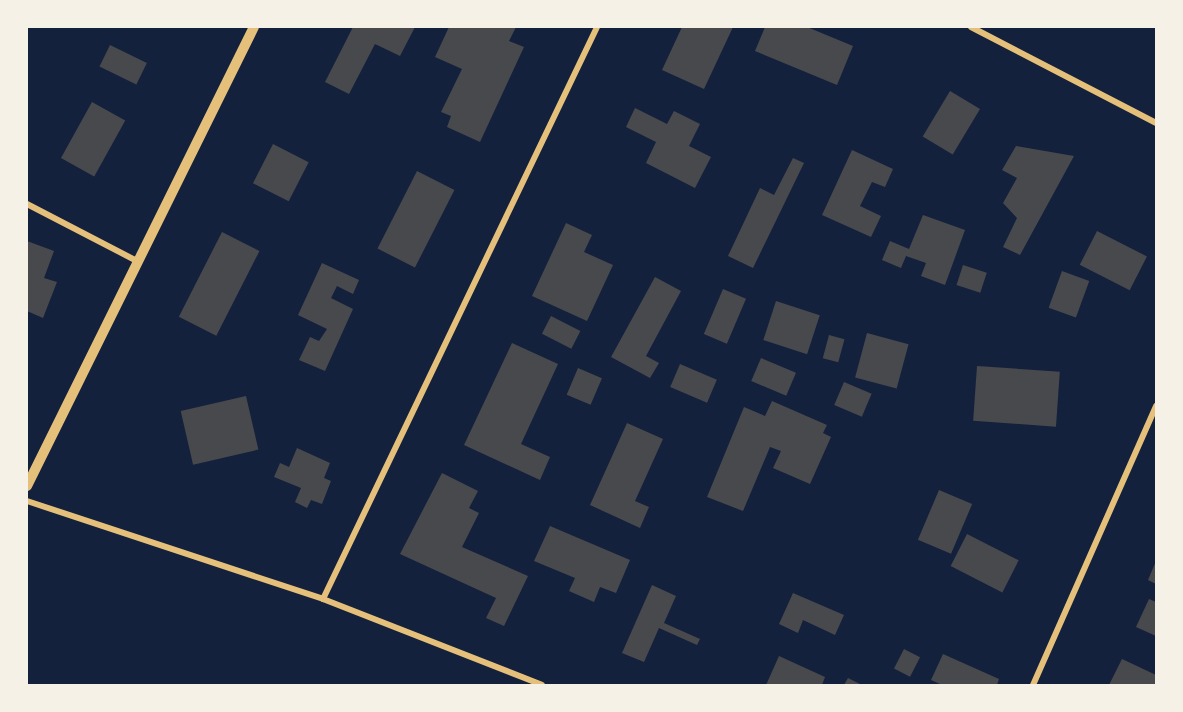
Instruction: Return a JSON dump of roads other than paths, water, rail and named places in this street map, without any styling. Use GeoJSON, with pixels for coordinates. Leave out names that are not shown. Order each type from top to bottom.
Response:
{"type":"FeatureCollection","features":[{"type":"Feature","properties":{"kind":"street"},"geometry":{"type":"LineString","coordinates":[[27,486],[254,27]]}},
{"type":"Feature","properties":{"kind":"street"},"geometry":{"type":"LineString","coordinates":[[323,599],[597,27]]}},
{"type":"Feature","properties":{"kind":"street"},"geometry":{"type":"LineString","coordinates":[[971,27],[1156,123]]}},
{"type":"Feature","properties":{"kind":"street"},"geometry":{"type":"LineString","coordinates":[[27,204],[139,263]]}},
{"type":"Feature","properties":{"kind":"street"},"geometry":{"type":"LineString","coordinates":[[1033,685],[1156,406]]}},
{"type":"Feature","properties":{"kind":"street"},"geometry":{"type":"LineString","coordinates":[[27,501],[323,599],[542,685]]}}]}
